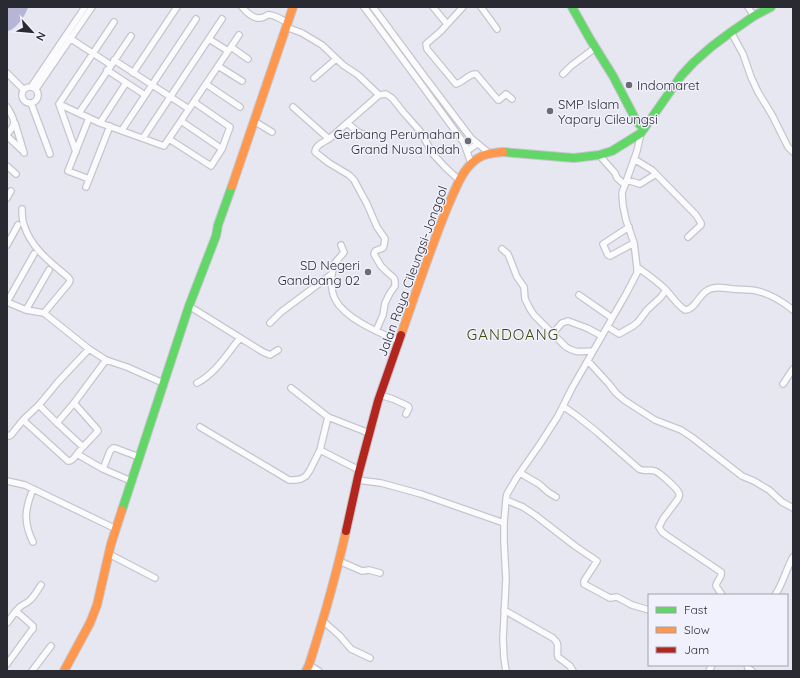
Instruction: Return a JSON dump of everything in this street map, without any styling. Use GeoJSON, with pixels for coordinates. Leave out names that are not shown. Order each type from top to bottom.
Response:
{"type":"FeatureCollection","features":[{"type":"Feature","properties":{"kind":"main road"},"geometry":{"type":"LineString","coordinates":[[64,671],[90,623],[97,605],[116,529],[163,383],[189,306],[216,236],[218,225],[294,7]]}},
{"type":"Feature","properties":{"kind":"main road"},"geometry":{"type":"LineString","coordinates":[[572,7],[616,81],[642,131]]}},
{"type":"Feature","properties":{"kind":"main road","name":"Jalan Raya Cileungsi-Jonggol"},"geometry":{"type":"LineString","coordinates":[[308,668],[323,621],[339,561],[357,480],[380,395],[434,240],[459,180],[471,163],[479,157],[489,153],[507,152],[574,158],[599,155],[612,151],[642,131],[693,63],[731,32],[754,16],[771,7]]}},
{"type":"Feature","properties":{"kind":"street"},"geometry":{"type":"LineString","coordinates":[[68,38],[85,7]]}},
{"type":"Feature","properties":{"kind":"street"},"geometry":{"type":"LineString","coordinates":[[34,88],[68,38],[92,7]]}},
{"type":"Feature","properties":{"kind":"street"},"geometry":{"type":"LineString","coordinates":[[133,73],[177,7]]}},
{"type":"Feature","properties":{"kind":"street"},"geometry":{"type":"LineString","coordinates":[[242,7],[253,17],[263,18],[267,15],[271,15],[308,36],[322,45],[343,66],[358,76],[380,95]]}},
{"type":"Feature","properties":{"kind":"street"},"geometry":{"type":"LineString","coordinates":[[364,7],[471,138],[489,153]]}},
{"type":"Feature","properties":{"kind":"street"},"geometry":{"type":"LineString","coordinates":[[373,7],[383,19],[464,143],[471,163]]}},
{"type":"Feature","properties":{"kind":"street"},"geometry":{"type":"LineString","coordinates":[[434,7],[447,24]]}},
{"type":"Feature","properties":{"kind":"street"},"geometry":{"type":"LineString","coordinates":[[463,7],[426,46],[427,49],[456,84],[472,74],[476,74],[498,100],[506,94],[512,99]]}},
{"type":"Feature","properties":{"kind":"street"},"geometry":{"type":"LineString","coordinates":[[481,7],[497,29]]}},
{"type":"Feature","properties":{"kind":"street"},"geometry":{"type":"LineString","coordinates":[[748,7],[754,16]]}},
{"type":"Feature","properties":{"kind":"street"},"geometry":{"type":"LineString","coordinates":[[122,130],[196,19]]}},
{"type":"Feature","properties":{"kind":"street"},"geometry":{"type":"LineString","coordinates":[[143,138],[222,19]]}},
{"type":"Feature","properties":{"kind":"street"},"geometry":{"type":"LineString","coordinates":[[376,23],[383,19]]}},
{"type":"Feature","properties":{"kind":"street"},"geometry":{"type":"LineString","coordinates":[[59,104],[114,22]]}},
{"type":"Feature","properties":{"kind":"street"},"geometry":{"type":"LineString","coordinates":[[731,32],[743,54],[758,92],[772,114],[788,147],[793,152]]}},
{"type":"Feature","properties":{"kind":"street"},"geometry":{"type":"LineString","coordinates":[[59,104],[100,123],[164,146],[239,35]]}},
{"type":"Feature","properties":{"kind":"street"},"geometry":{"type":"LineString","coordinates":[[79,113],[131,36]]}},
{"type":"Feature","properties":{"kind":"street"},"geometry":{"type":"LineString","coordinates":[[68,38],[111,65],[133,73],[189,109]]}},
{"type":"Feature","properties":{"kind":"street"},"geometry":{"type":"LineString","coordinates":[[209,39],[248,59]]}},
{"type":"Feature","properties":{"kind":"street"},"geometry":{"type":"LineString","coordinates":[[563,74],[595,48]]}},
{"type":"Feature","properties":{"kind":"street"},"geometry":{"type":"LineString","coordinates":[[314,78],[336,59]]}},
{"type":"Feature","properties":{"kind":"street"},"geometry":{"type":"LineString","coordinates":[[111,65],[126,83],[145,95]]}},
{"type":"Feature","properties":{"kind":"street"},"geometry":{"type":"LineString","coordinates":[[218,66],[242,81]]}},
{"type":"Feature","properties":{"kind":"street"},"geometry":{"type":"LineString","coordinates":[[7,73],[23,90]]}},
{"type":"Feature","properties":{"kind":"street"},"geometry":{"type":"LineString","coordinates":[[100,123],[126,83]]}},
{"type":"Feature","properties":{"kind":"street"},"geometry":{"type":"LineString","coordinates":[[206,84],[240,107]]}},
{"type":"Feature","properties":{"kind":"street"},"geometry":{"type":"LineString","coordinates":[[23,90],[26,88],[34,88]]}},
{"type":"Feature","properties":{"kind":"street"},"geometry":{"type":"LineString","coordinates":[[23,90],[21,95],[23,100],[31,103],[38,98],[34,88]]}},
{"type":"Feature","properties":{"kind":"street"},"geometry":{"type":"LineString","coordinates":[[376,331],[385,303],[395,286],[394,278],[381,266],[374,254],[375,251],[383,248],[385,239],[377,227],[354,180],[315,152],[315,149],[380,95],[386,94],[392,98],[420,131],[434,154],[445,167],[459,180]]}},
{"type":"Feature","properties":{"kind":"street"},"geometry":{"type":"LineString","coordinates":[[169,139],[211,166],[222,148],[230,127],[194,102]]}},
{"type":"Feature","properties":{"kind":"street"},"geometry":{"type":"LineString","coordinates":[[31,103],[50,154]]}},
{"type":"Feature","properties":{"kind":"street"},"geometry":{"type":"LineString","coordinates":[[59,104],[76,152]]}},
{"type":"Feature","properties":{"kind":"street"},"geometry":{"type":"LineString","coordinates":[[7,107],[13,117],[24,153],[7,135],[14,123]]}},
{"type":"Feature","properties":{"kind":"street"},"geometry":{"type":"LineString","coordinates":[[293,107],[329,138]]}},
{"type":"Feature","properties":{"kind":"street"},"geometry":{"type":"LineString","coordinates":[[89,118],[68,171],[89,179]]}},
{"type":"Feature","properties":{"kind":"street"},"geometry":{"type":"LineString","coordinates":[[181,121],[222,148]]}},
{"type":"Feature","properties":{"kind":"street"},"geometry":{"type":"LineString","coordinates":[[254,121],[272,132]]}},
{"type":"Feature","properties":{"kind":"street"},"geometry":{"type":"LineString","coordinates":[[347,123],[358,132],[365,135]]}},
{"type":"Feature","properties":{"kind":"street"},"geometry":{"type":"LineString","coordinates":[[86,187],[110,126]]}},
{"type":"Feature","properties":{"kind":"street"},"geometry":{"type":"LineString","coordinates":[[506,671],[503,639],[506,579],[504,523],[507,494],[549,432],[637,273],[634,243],[626,220],[622,192],[642,131]]}},
{"type":"Feature","properties":{"kind":"street"},"geometry":{"type":"LineString","coordinates":[[467,151],[477,144]]}},
{"type":"Feature","properties":{"kind":"street"},"geometry":{"type":"LineString","coordinates":[[599,155],[618,178],[626,182],[640,184],[656,174]]}},
{"type":"Feature","properties":{"kind":"street"},"geometry":{"type":"LineString","coordinates":[[634,158],[652,170],[696,215],[701,225],[688,237]]}},
{"type":"Feature","properties":{"kind":"street"},"geometry":{"type":"LineString","coordinates":[[7,166],[16,174]]}},
{"type":"Feature","properties":{"kind":"street"},"geometry":{"type":"LineString","coordinates":[[7,198],[11,191]]}},
{"type":"Feature","properties":{"kind":"street"},"geometry":{"type":"LineString","coordinates":[[22,209],[23,223],[31,242],[43,256],[70,280],[44,313]]}},
{"type":"Feature","properties":{"kind":"street"},"geometry":{"type":"LineString","coordinates":[[7,245],[18,225]]}},
{"type":"Feature","properties":{"kind":"street"},"geometry":{"type":"LineString","coordinates":[[629,227],[603,244],[608,255],[610,256],[634,243]]}},
{"type":"Feature","properties":{"kind":"street"},"geometry":{"type":"LineString","coordinates":[[341,245],[344,252],[336,262],[332,274],[331,288],[335,299],[344,311],[364,325],[399,341]]}},
{"type":"Feature","properties":{"kind":"street"},"geometry":{"type":"LineString","coordinates":[[502,249],[510,258],[516,277],[524,287],[525,299],[534,315],[572,350],[576,352],[593,351]]}},
{"type":"Feature","properties":{"kind":"street"},"geometry":{"type":"LineString","coordinates":[[34,254],[7,302],[26,310],[44,313],[89,349],[106,360],[127,367],[163,383]]}},
{"type":"Feature","properties":{"kind":"street"},"geometry":{"type":"LineString","coordinates":[[637,267],[654,278],[680,307],[685,310],[691,309],[701,296],[708,290],[717,287],[756,291],[784,302],[793,310]]}},
{"type":"Feature","properties":{"kind":"street"},"geometry":{"type":"LineString","coordinates":[[26,310],[49,270]]}},
{"type":"Feature","properties":{"kind":"street"},"geometry":{"type":"LineString","coordinates":[[270,323],[281,312],[332,274]]}},
{"type":"Feature","properties":{"kind":"street"},"geometry":{"type":"LineString","coordinates":[[608,327],[619,334],[633,326],[647,310],[661,298],[666,290]]}},
{"type":"Feature","properties":{"kind":"street"},"geometry":{"type":"LineString","coordinates":[[579,295],[612,318]]}},
{"type":"Feature","properties":{"kind":"street"},"geometry":{"type":"LineString","coordinates":[[189,306],[256,348],[270,354],[278,350]]}},
{"type":"Feature","properties":{"kind":"street"},"geometry":{"type":"LineString","coordinates":[[553,333],[562,323],[570,321],[602,336]]}},
{"type":"Feature","properties":{"kind":"street"},"geometry":{"type":"LineString","coordinates":[[197,383],[214,371],[240,338]]}},
{"type":"Feature","properties":{"kind":"street"},"geometry":{"type":"LineString","coordinates":[[7,435],[11,435],[89,349]]}},
{"type":"Feature","properties":{"kind":"street"},"geometry":{"type":"LineString","coordinates":[[57,423],[74,404],[106,360]]}},
{"type":"Feature","properties":{"kind":"street"},"geometry":{"type":"LineString","coordinates":[[588,361],[624,400],[655,420],[681,430],[742,476],[769,490],[782,502],[793,508]]}},
{"type":"Feature","properties":{"kind":"street"},"geometry":{"type":"LineString","coordinates":[[783,384],[793,369]]}},
{"type":"Feature","properties":{"kind":"street"},"geometry":{"type":"LineString","coordinates":[[291,388],[328,417],[369,433]]}},
{"type":"Feature","properties":{"kind":"street"},"geometry":{"type":"LineString","coordinates":[[380,395],[408,406],[409,410],[406,414]]}},
{"type":"Feature","properties":{"kind":"street"},"geometry":{"type":"LineString","coordinates":[[23,420],[70,462],[98,431],[98,429],[74,404]]}},
{"type":"Feature","properties":{"kind":"street"},"geometry":{"type":"LineString","coordinates":[[39,405],[83,447]]}},
{"type":"Feature","properties":{"kind":"street"},"geometry":{"type":"LineString","coordinates":[[563,406],[588,425],[638,469],[642,471],[653,470],[660,474],[678,492],[678,500],[663,519],[659,527],[666,535],[722,572],[722,575],[716,583],[716,586],[721,594]]}},
{"type":"Feature","properties":{"kind":"street"},"geometry":{"type":"LineString","coordinates":[[200,427],[289,480],[294,480],[306,476],[320,450],[328,417]]}},
{"type":"Feature","properties":{"kind":"street"},"geometry":{"type":"LineString","coordinates":[[103,469],[110,451],[113,448],[139,457]]}},
{"type":"Feature","properties":{"kind":"street"},"geometry":{"type":"LineString","coordinates":[[320,450],[360,470]]}},
{"type":"Feature","properties":{"kind":"street"},"geometry":{"type":"LineString","coordinates":[[77,454],[103,469],[131,481]]}},
{"type":"Feature","properties":{"kind":"street"},"geometry":{"type":"LineString","coordinates":[[520,473],[540,484],[556,497]]}},
{"type":"Feature","properties":{"kind":"street"},"geometry":{"type":"LineString","coordinates":[[357,480],[381,483],[420,494],[504,523]]}},
{"type":"Feature","properties":{"kind":"street"},"geometry":{"type":"LineString","coordinates":[[7,481],[25,485],[116,529]]}},
{"type":"Feature","properties":{"kind":"street"},"geometry":{"type":"LineString","coordinates":[[33,489],[25,516],[28,531],[33,542]]}},
{"type":"Feature","properties":{"kind":"street"},"geometry":{"type":"LineString","coordinates":[[506,500],[523,507],[535,515],[597,561],[584,581],[584,584],[610,598],[617,597],[632,605],[648,610]]}},
{"type":"Feature","properties":{"kind":"street"},"geometry":{"type":"LineString","coordinates":[[109,554],[155,578]]}},
{"type":"Feature","properties":{"kind":"street"},"geometry":{"type":"LineString","coordinates":[[776,594],[793,557]]}},
{"type":"Feature","properties":{"kind":"street"},"geometry":{"type":"LineString","coordinates":[[339,561],[362,571],[369,570],[380,573]]}},
{"type":"Feature","properties":{"kind":"street"},"geometry":{"type":"LineString","coordinates":[[7,623],[19,607],[31,599],[41,585]]}},
{"type":"Feature","properties":{"kind":"street"},"geometry":{"type":"LineString","coordinates":[[504,610],[557,641],[558,657],[570,666],[573,671]]}},
{"type":"Feature","properties":{"kind":"street"},"geometry":{"type":"LineString","coordinates":[[7,664],[33,628],[33,626],[16,611]]}},
{"type":"Feature","properties":{"kind":"street"},"geometry":{"type":"LineString","coordinates":[[323,621],[351,648],[370,658]]}},
{"type":"Feature","properties":{"kind":"street"},"geometry":{"type":"LineString","coordinates":[[32,671],[51,646]]}},
{"type":"Feature","properties":{"kind":"street"},"geometry":{"type":"LineString","coordinates":[[308,668],[319,671]]}},
{"type":"Feature","properties":{"kind":"water"},"geometry":{"type":"Polygon","coordinates":[[[7,7],[28,7],[20,21],[14,28],[8,31],[7,7]]]}},
{"type":"Feature","properties":{"kind":"traffic: fast"},"geometry":{"type":"LineString","coordinates":[[572,7],[613,76],[637,122],[644,129]]}},
{"type":"Feature","properties":{"kind":"traffic: fast"},"geometry":{"type":"LineString","coordinates":[[503,152],[574,158],[599,155],[612,151],[641,133],[681,76],[693,63],[731,32],[754,16],[771,7]]}},
{"type":"Feature","properties":{"kind":"traffic: fast"},"geometry":{"type":"LineString","coordinates":[[122,510],[189,306],[216,236],[218,225],[232,186]]}},
{"type":"Feature","properties":{"kind":"traffic: slow"},"geometry":{"type":"LineString","coordinates":[[232,186],[293,7]]}},
{"type":"Feature","properties":{"kind":"traffic: slow"},"geometry":{"type":"LineString","coordinates":[[401,335],[447,208],[461,178],[468,167],[475,160],[483,156],[503,152]]}},
{"type":"Feature","properties":{"kind":"traffic: slow"},"geometry":{"type":"LineString","coordinates":[[64,671],[90,623],[97,605],[111,544],[122,510]]}},
{"type":"Feature","properties":{"kind":"traffic: slow"},"geometry":{"type":"LineString","coordinates":[[306,671],[324,615],[346,531]]}},
{"type":"Feature","properties":{"kind":"traffic: jam"},"geometry":{"type":"LineString","coordinates":[[346,531],[359,472],[378,401],[401,335]]}},
{"type":"Feature","properties":{"kind":"place","name":"Indomaret"},"geometry":{"type":"Point","coordinates":[629,85]}},
{"type":"Feature","properties":{"kind":"place","name":"SMP Islam Yapary Cileungsi"},"geometry":{"type":"Point","coordinates":[550,111]}},
{"type":"Feature","properties":{"kind":"place","name":"Gerbang Perumahan Grand Nusa Indah"},"geometry":{"type":"Point","coordinates":[468,141]}},
{"type":"Feature","properties":{"kind":"place","name":"SD Negeri Gandoang 02"},"geometry":{"type":"Point","coordinates":[368,272]}},
{"type":"Feature","properties":{"kind":"district","name":"GANDOANG"},"geometry":{"type":"Point","coordinates":[513,335]}}]}
